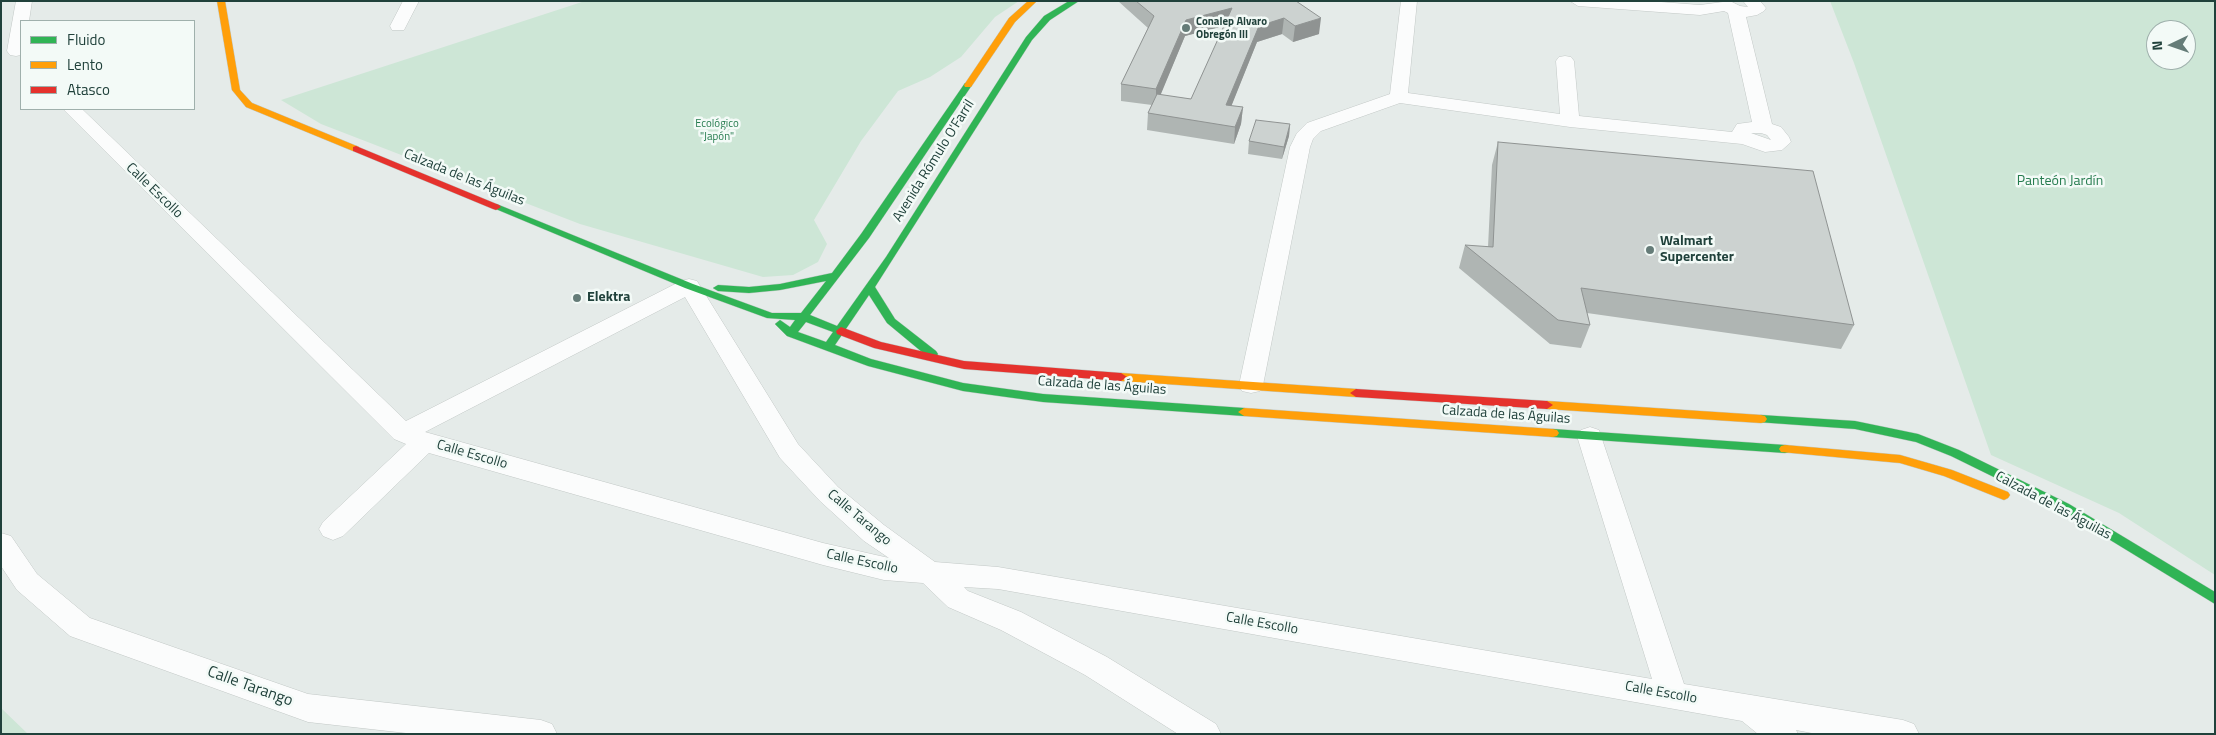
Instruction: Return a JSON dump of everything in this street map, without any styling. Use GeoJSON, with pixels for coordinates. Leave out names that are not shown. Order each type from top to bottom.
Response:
{"type":"FeatureCollection","features":[{"type":"Feature","properties":{"kind":"main road","name":"Calzada de las Águilas"},"geometry":{"type":"LineString","coordinates":[[221,1],[236,90],[249,105],[689,286],[771,316],[804,317],[878,345],[939,360],[1007,370],[1846,424],[1890,431],[1918,438],[1955,453],[2065,507],[2215,599]]}},
{"type":"Feature","properties":{"kind":"main road","name":"Avenida Rómulo O'Farril"},"geometry":{"type":"LineString","coordinates":[[791,333],[837,275],[859,253],[1007,27],[1033,1]]}},
{"type":"Feature","properties":{"kind":"main road","name":"Avenida Rómulo O'Farril"},"geometry":{"type":"LineString","coordinates":[[829,347],[870,288],[886,257],[1029,39],[1047,18],[1075,1]]}},
{"type":"Feature","properties":{"kind":"main road"},"geometry":{"type":"LineString","coordinates":[[689,286],[749,290],[780,287],[837,275]]}},
{"type":"Feature","properties":{"kind":"main road"},"geometry":{"type":"LineString","coordinates":[[870,288],[891,321],[911,340],[939,360]]}},
{"type":"Feature","properties":{"kind":"main road","name":"Calzada de las Águilas"},"geometry":{"type":"LineString","coordinates":[[771,316],[791,333],[868,362],[963,387],[1043,398],[1863,454],[1900,459],[1948,473],[2011,499]]}},
{"type":"Feature","properties":{"kind":"street"},"geometry":{"type":"LineString","coordinates":[[13,51],[24,1]]}},
{"type":"Feature","properties":{"kind":"street"},"geometry":{"type":"LineString","coordinates":[[398,26],[412,1]]}},
{"type":"Feature","properties":{"kind":"street"},"geometry":{"type":"LineString","coordinates":[[1399,97],[1409,1]]}},
{"type":"Feature","properties":{"kind":"street"},"geometry":{"type":"LineString","coordinates":[[1578,1],[1700,10],[1728,6],[1756,11],[1756,4],[1751,1]]}},
{"type":"Feature","properties":{"kind":"street"},"geometry":{"type":"LineString","coordinates":[[1251,385],[1298,157],[1304,136],[1314,127],[1399,97],[1570,121],[1745,139],[1765,146],[1775,146],[1781,142],[1780,137],[1774,131],[1763,127],[1728,6]]}},
{"type":"Feature","properties":{"kind":"street"},"geometry":{"type":"LineString","coordinates":[[1565,61],[1570,121]]}},
{"type":"Feature","properties":{"kind":"street","name":"Calle Escollo"},"geometry":{"type":"LineString","coordinates":[[73,110],[413,438],[823,554],[884,569],[998,578],[1750,709],[1782,734]]}},
{"type":"Feature","properties":{"kind":"street"},"geometry":{"type":"LineString","coordinates":[[333,528],[413,438],[689,286]]}},
{"type":"Feature","properties":{"kind":"street","name":"Calle Tarango"},"geometry":{"type":"LineString","coordinates":[[689,286],[789,451],[829,494],[874,533],[930,573],[958,599],[1011,621],[1096,666],[1205,734]]}},
{"type":"Feature","properties":{"kind":"street"},"geometry":{"type":"LineString","coordinates":[[1590,436],[1672,695]]}},
{"type":"Feature","properties":{"kind":"street","name":"Calle Tarango"},"geometry":{"type":"LineString","coordinates":[[1,544],[27,582],[80,627],[308,708],[541,734]]}},
{"type":"Feature","properties":{"kind":"street"},"geometry":{"type":"LineString","coordinates":[[1750,709],[1903,734]]}},
{"type":"Feature","properties":{"kind":"green space","name":"Ecológico \"Japón\""},"geometry":{"type":"Polygon","coordinates":[[[585,1],[1019,1],[995,17],[961,57],[930,77],[898,91],[861,141],[814,220],[827,244],[818,262],[793,275],[763,277],[580,224],[321,124],[281,100],[585,1]]]}},
{"type":"Feature","properties":{"kind":"green space","name":"Panteón Jardín"},"geometry":{"type":"Polygon","coordinates":[[[1830,1],[2215,1],[2215,575],[2119,513],[1991,455],[1854,63],[1830,1]]]}},
{"type":"Feature","properties":{"kind":"green space"},"geometry":{"type":"Polygon","coordinates":[[[1,708],[28,734],[1,734],[1,708]]]}},
{"type":"Feature","properties":{"kind":"building"},"geometry":{"type":"Polygon","coordinates":[[[1136,1],[1296,1],[1321,18],[1295,26],[1284,18],[1259,26],[1226,105],[1243,107],[1235,127],[1148,113],[1157,94],[1191,99],[1232,8],[1186,20],[1156,89],[1121,84],[1154,16],[1136,1]]]}},
{"type":"Feature","properties":{"kind":"building"},"geometry":{"type":"Polygon","coordinates":[[[1256,120],[1290,124],[1284,147],[1249,141],[1256,120]]]}},
{"type":"Feature","properties":{"kind":"building"},"geometry":{"type":"Polygon","coordinates":[[[1498,142],[1813,171],[1854,325],[1581,288],[1590,325],[1558,320],[1465,245],[1493,247],[1498,142]]]}},
{"type":"Feature","properties":{"kind":"traffic: fast"},"geometry":{"type":"LineString","coordinates":[[831,343],[890,258],[1029,39],[1047,18],[1075,1]]}},
{"type":"Feature","properties":{"kind":"traffic: fast"},"geometry":{"type":"LineString","coordinates":[[793,331],[865,236],[968,85]]}},
{"type":"Feature","properties":{"kind":"traffic: fast"},"geometry":{"type":"LineString","coordinates":[[496,207],[689,286],[771,316],[804,317],[841,331]]}},
{"type":"Feature","properties":{"kind":"traffic: fast"},"geometry":{"type":"LineString","coordinates":[[718,288],[749,290],[780,287],[837,275]]}},
{"type":"Feature","properties":{"kind":"traffic: fast"},"geometry":{"type":"LineString","coordinates":[[870,288],[891,321],[932,354]]}},
{"type":"Feature","properties":{"kind":"traffic: fast"},"geometry":{"type":"LineString","coordinates":[[780,324],[791,333],[868,362],[963,387],[1043,398],[1244,412]]}},
{"type":"Feature","properties":{"kind":"traffic: fast"},"geometry":{"type":"LineString","coordinates":[[1761,419],[1855,425],[1918,438],[1955,453],[2065,507],[2215,599]]}},
{"type":"Feature","properties":{"kind":"traffic: fast"},"geometry":{"type":"LineString","coordinates":[[1553,433],[1785,449]]}},
{"type":"Feature","properties":{"kind":"traffic: slow"},"geometry":{"type":"LineString","coordinates":[[221,1],[236,90],[249,105],[356,149]]}},
{"type":"Feature","properties":{"kind":"traffic: slow"},"geometry":{"type":"LineString","coordinates":[[968,85],[1012,20],[1033,1]]}},
{"type":"Feature","properties":{"kind":"traffic: slow"},"geometry":{"type":"LineString","coordinates":[[1121,377],[1356,393]]}},
{"type":"Feature","properties":{"kind":"traffic: slow"},"geometry":{"type":"LineString","coordinates":[[1547,405],[1761,419]]}},
{"type":"Feature","properties":{"kind":"traffic: slow"},"geometry":{"type":"LineString","coordinates":[[1244,412],[1553,433]]}},
{"type":"Feature","properties":{"kind":"traffic: slow"},"geometry":{"type":"LineString","coordinates":[[1785,449],[1900,459],[1948,473],[2004,495]]}},
{"type":"Feature","properties":{"kind":"traffic: jam"},"geometry":{"type":"LineString","coordinates":[[356,149],[496,207]]}},
{"type":"Feature","properties":{"kind":"traffic: jam"},"geometry":{"type":"LineString","coordinates":[[841,331],[878,345],[964,365],[1121,377]]}},
{"type":"Feature","properties":{"kind":"traffic: jam"},"geometry":{"type":"LineString","coordinates":[[1356,393],[1547,405]]}},
{"type":"Feature","properties":{"kind":"place","name":"Conalep Alvaro Obregón lll"},"geometry":{"type":"Point","coordinates":[1186,28]}},
{"type":"Feature","properties":{"kind":"place","name":"Walmart Supercenter"},"geometry":{"type":"Point","coordinates":[1650,250]}},
{"type":"Feature","properties":{"kind":"place","name":"Elektra"},"geometry":{"type":"Point","coordinates":[577,298]}}]}
